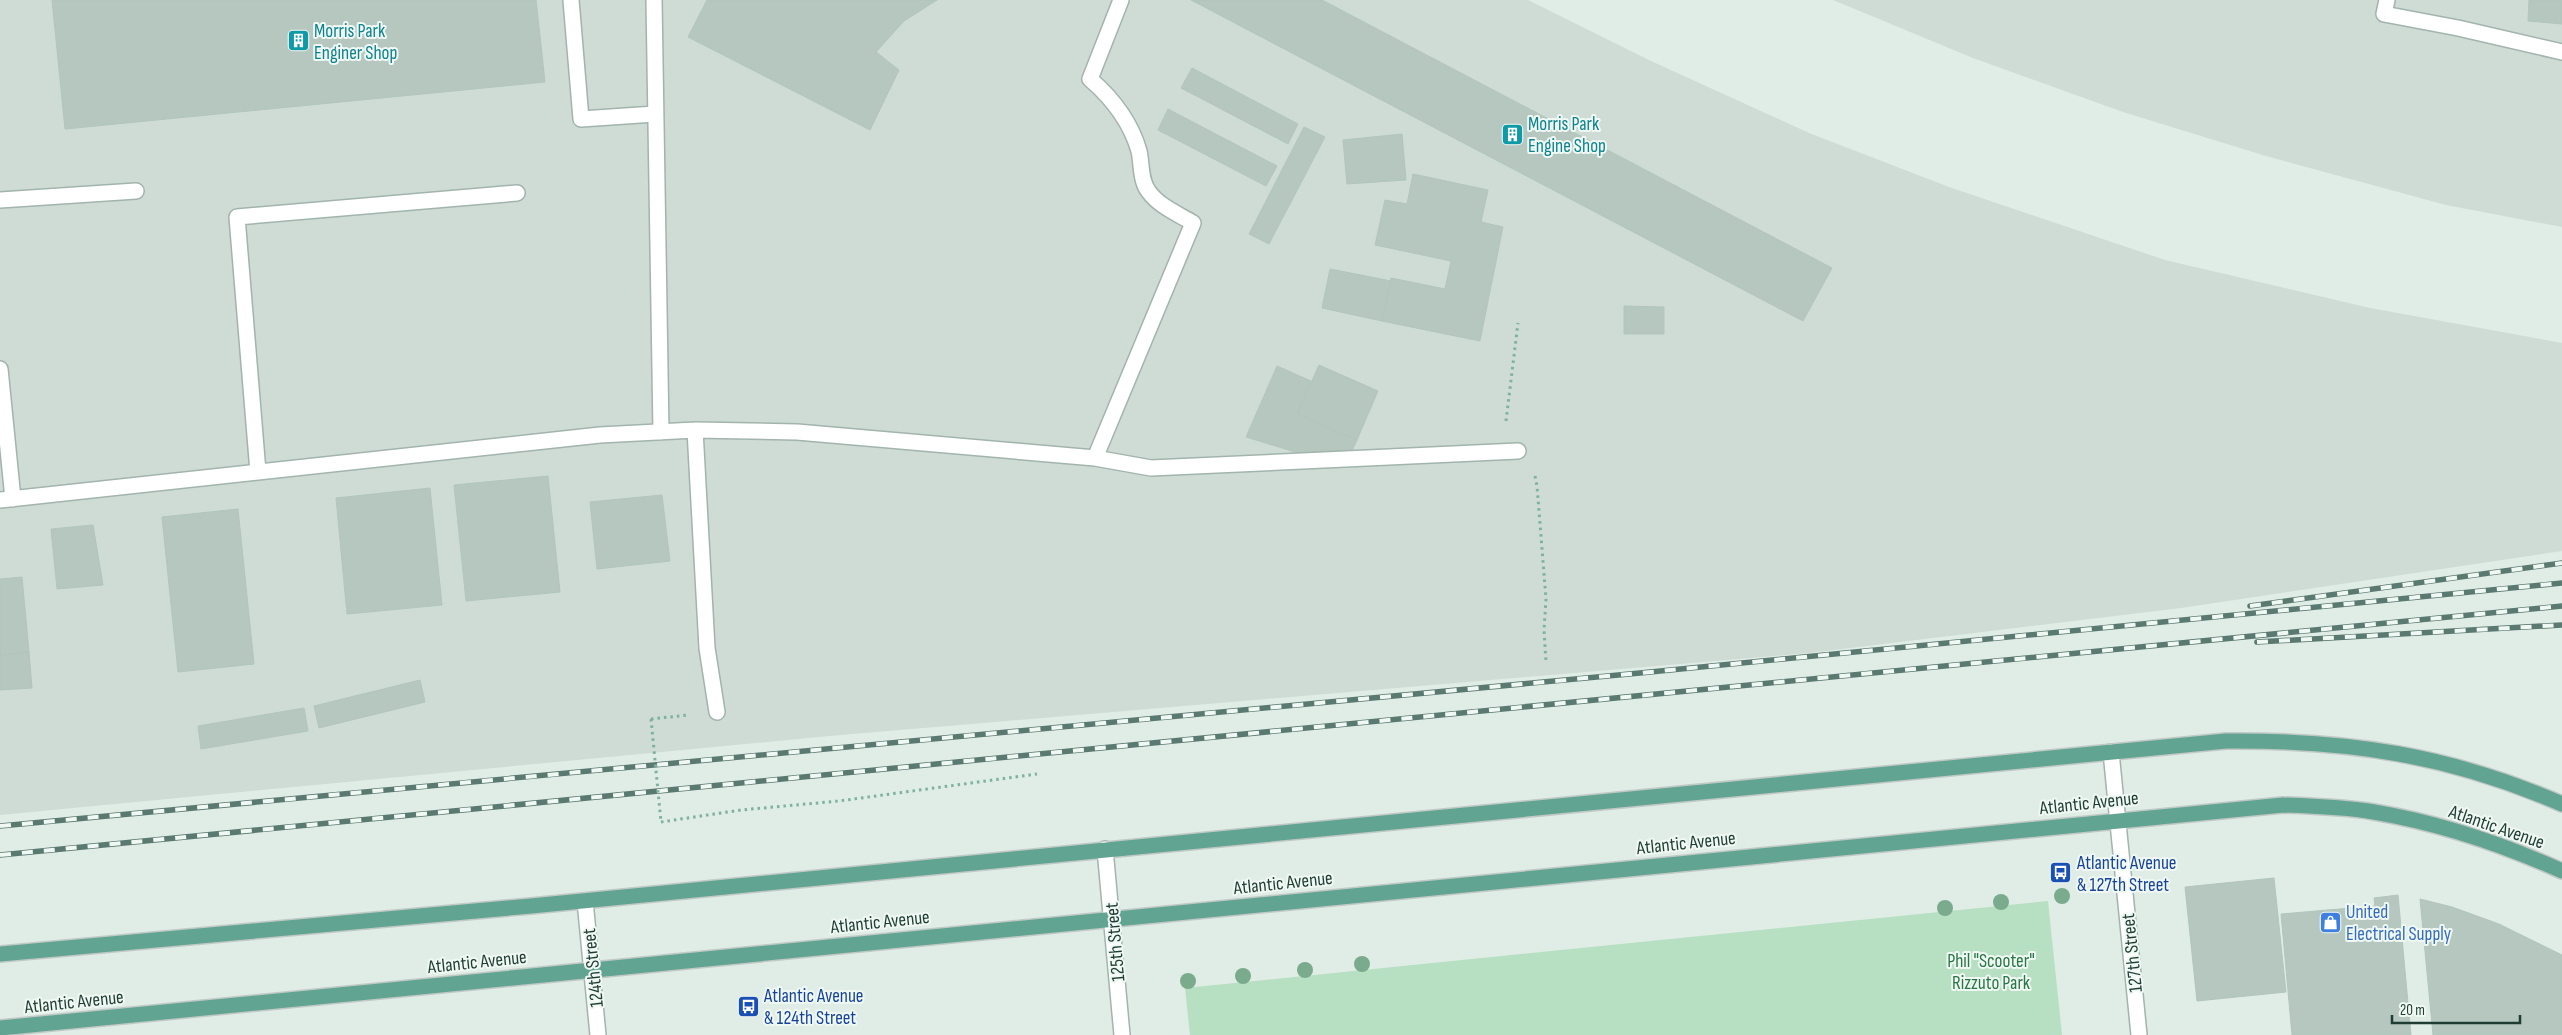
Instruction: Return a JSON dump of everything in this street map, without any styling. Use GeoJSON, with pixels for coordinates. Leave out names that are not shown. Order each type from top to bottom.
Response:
{"type":"FeatureCollection","features":[{"type":"Feature","properties":{"kind":"main road"},"geometry":{"type":"LineString","coordinates":[[0,954],[585,901],[2226,741],[2287,740],[2342,744],[2389,751],[2479,773],[2562,804]]}},
{"type":"Feature","properties":{"kind":"main road","name":"Atlantic Avenue"},"geometry":{"type":"LineString","coordinates":[[0,1028],[2283,805],[2374,812],[2471,835],[2515,850],[2562,871]]}},
{"type":"Feature","properties":{"kind":"street"},"geometry":{"type":"LineString","coordinates":[[571,0],[581,119],[655,114]]}},
{"type":"Feature","properties":{"kind":"street"},"geometry":{"type":"LineString","coordinates":[[654,0],[661,432]]}},
{"type":"Feature","properties":{"kind":"street"},"geometry":{"type":"LineString","coordinates":[[1095,458],[1193,223],[1158,202],[1148,191],[1142,174],[1139,152],[1131,131],[1104,91],[1090,79],[1121,0]]}},
{"type":"Feature","properties":{"kind":"street"},"geometry":{"type":"LineString","coordinates":[[2387,0],[2384,14],[2458,28],[2562,52]]}},
{"type":"Feature","properties":{"kind":"street"},"geometry":{"type":"LineString","coordinates":[[0,200],[136,191]]}},
{"type":"Feature","properties":{"kind":"street"},"geometry":{"type":"LineString","coordinates":[[258,472],[237,217],[517,193]]}},
{"type":"Feature","properties":{"kind":"street"},"geometry":{"type":"LineString","coordinates":[[0,369],[6,499],[600,435],[695,430],[797,432],[1095,458],[1150,468],[1518,451]]}},
{"type":"Feature","properties":{"kind":"street"},"geometry":{"type":"LineString","coordinates":[[695,430],[707,648],[717,712]]}},
{"type":"Feature","properties":{"kind":"street","name":"127th Street"},"geometry":{"type":"LineString","coordinates":[[2111,752],[2140,1035]]}},
{"type":"Feature","properties":{"kind":"street","name":"125th Street"},"geometry":{"type":"LineString","coordinates":[[1105,849],[1122,1035]]}},
{"type":"Feature","properties":{"kind":"street","name":"124th Street"},"geometry":{"type":"LineString","coordinates":[[585,901],[598,1035]]}},
{"type":"Feature","properties":{"kind":"path"},"geometry":{"type":"LineString","coordinates":[[1544,630],[1546,662]]}},
{"type":"Feature","properties":{"kind":"path"},"geometry":{"type":"LineString","coordinates":[[717,712],[651,719],[661,822],[741,810],[839,801],[1037,774]]}},
{"type":"Feature","properties":{"kind":"shaded area"},"geometry":{"type":"Polygon","coordinates":[[[0,0],[1528,0],[1651,61],[1809,133],[1949,187],[2165,260],[2370,308],[2562,343],[2562,551],[2181,608],[1809,653],[829,736],[0,815],[0,0]]]}},
{"type":"Feature","properties":{"kind":"shaded area"},"geometry":{"type":"Polygon","coordinates":[[[1833,0],[2562,0],[2562,227],[2446,205],[2266,156],[2123,112],[1973,58],[1833,0]]]}},
{"type":"Feature","properties":{"kind":"green space","name":"Phil \"Scooter\" Rizzuto Park"},"geometry":{"type":"Polygon","coordinates":[[[2048,901],[2062,1035],[1190,1035],[1185,988],[2048,901]]]}},
{"type":"Feature","properties":{"kind":"building","name":"Morris Park Enginer Shop"},"geometry":{"type":"Polygon","coordinates":[[[52,0],[536,0],[545,82],[65,129],[52,0]]]}},
{"type":"Feature","properties":{"kind":"building"},"geometry":{"type":"Polygon","coordinates":[[[707,0],[937,0],[904,21],[876,52],[899,70],[870,130],[688,37],[707,0]]]}},
{"type":"Feature","properties":{"kind":"building","name":"Morris Park Engine Shop"},"geometry":{"type":"Polygon","coordinates":[[[1191,0],[1322,0],[1832,268],[1803,321],[1191,0]]]}},
{"type":"Feature","properties":{"kind":"building"},"geometry":{"type":"Polygon","coordinates":[[[2529,0],[2562,0],[2562,24],[2528,21],[2529,0]]]}},
{"type":"Feature","properties":{"kind":"building"},"geometry":{"type":"Polygon","coordinates":[[[1192,68],[1298,124],[1288,144],[1181,88],[1192,68]]]}},
{"type":"Feature","properties":{"kind":"building"},"geometry":{"type":"Polygon","coordinates":[[[1168,109],[1277,166],[1266,186],[1158,130],[1168,109]]]}},
{"type":"Feature","properties":{"kind":"building"},"geometry":{"type":"Polygon","coordinates":[[[1304,127],[1325,137],[1269,244],[1249,234],[1304,127]]]}},
{"type":"Feature","properties":{"kind":"building"},"geometry":{"type":"Polygon","coordinates":[[[1402,134],[1406,180],[1347,184],[1343,140],[1402,134]]]}},
{"type":"Feature","properties":{"kind":"building"},"geometry":{"type":"Polygon","coordinates":[[[1413,174],[1488,190],[1481,222],[1503,227],[1480,341],[1382,321],[1391,278],[1445,289],[1451,261],[1375,245],[1385,200],[1407,204],[1413,174]]]}},
{"type":"Feature","properties":{"kind":"building"},"geometry":{"type":"Polygon","coordinates":[[[1330,269],[1391,281],[1382,321],[1322,308],[1330,269]]]}},
{"type":"Feature","properties":{"kind":"building"},"geometry":{"type":"Polygon","coordinates":[[[1624,306],[1664,307],[1664,334],[1624,334],[1624,306]]]}},
{"type":"Feature","properties":{"kind":"building"},"geometry":{"type":"Polygon","coordinates":[[[1319,365],[1378,391],[1357,440],[1297,414],[1319,365]]]}},
{"type":"Feature","properties":{"kind":"building"},"geometry":{"type":"Polygon","coordinates":[[[1277,366],[1311,381],[1297,414],[1357,440],[1350,455],[1305,455],[1246,437],[1277,366]]]}},
{"type":"Feature","properties":{"kind":"building"},"geometry":{"type":"Polygon","coordinates":[[[548,476],[560,592],[466,601],[454,485],[548,476]]]}},
{"type":"Feature","properties":{"kind":"building"},"geometry":{"type":"Polygon","coordinates":[[[430,488],[442,605],[347,614],[336,498],[430,488]]]}},
{"type":"Feature","properties":{"kind":"building"},"geometry":{"type":"Polygon","coordinates":[[[662,495],[670,561],[597,569],[590,502],[662,495]]]}},
{"type":"Feature","properties":{"kind":"building"},"geometry":{"type":"Polygon","coordinates":[[[238,509],[254,664],[178,672],[162,517],[238,509]]]}},
{"type":"Feature","properties":{"kind":"building"},"geometry":{"type":"Polygon","coordinates":[[[93,525],[103,585],[57,589],[51,529],[93,525]]]}},
{"type":"Feature","properties":{"kind":"building"},"geometry":{"type":"Polygon","coordinates":[[[22,577],[29,652],[0,655],[0,579],[22,577]]]}},
{"type":"Feature","properties":{"kind":"building"},"geometry":{"type":"Polygon","coordinates":[[[29,652],[32,688],[0,690],[0,655],[29,652]]]}},
{"type":"Feature","properties":{"kind":"building"},"geometry":{"type":"Polygon","coordinates":[[[420,680],[425,702],[319,728],[314,706],[420,680]]]}},
{"type":"Feature","properties":{"kind":"building"},"geometry":{"type":"Polygon","coordinates":[[[304,708],[308,731],[201,749],[198,726],[304,708]]]}},
{"type":"Feature","properties":{"kind":"building"},"geometry":{"type":"Polygon","coordinates":[[[2274,878],[2286,992],[2197,1001],[2185,887],[2274,878]]]}},
{"type":"Feature","properties":{"kind":"building"},"geometry":{"type":"Polygon","coordinates":[[[2398,895],[2411,1035],[2292,1035],[2281,914],[2375,906],[2374,898],[2398,895]]]}},
{"type":"Feature","properties":{"kind":"building"},"geometry":{"type":"Polygon","coordinates":[[[2420,899],[2452,907],[2499,924],[2562,955],[2562,1035],[2433,1035],[2420,899]]]}},
{"type":"Feature","properties":{"kind":"railway"},"geometry":{"type":"LineString","coordinates":[[2250,606],[2562,563]]}},
{"type":"Feature","properties":{"kind":"railway"},"geometry":{"type":"LineString","coordinates":[[0,826],[1640,673],[2562,583]]}},
{"type":"Feature","properties":{"kind":"railway"},"geometry":{"type":"LineString","coordinates":[[0,855],[2562,606]]}},
{"type":"Feature","properties":{"kind":"railway"},"geometry":{"type":"LineString","coordinates":[[2257,642],[2562,625]]}},
{"type":"Feature","properties":{"kind":"place","name":"Morris Park Enginer Shop"},"geometry":{"type":"Point","coordinates":[298,41]}},
{"type":"Feature","properties":{"kind":"place","name":"Morris Park Engine Shop"},"geometry":{"type":"Point","coordinates":[1512,134]}},
{"type":"Feature","properties":{"kind":"place","name":"Atlantic Avenue & 127th Street"},"geometry":{"type":"Point","coordinates":[2061,873]}},
{"type":"Feature","properties":{"kind":"place","name":"United Electrical Supply"},"geometry":{"type":"Point","coordinates":[2330,922]}},
{"type":"Feature","properties":{"kind":"place","name":"Atlantic Avenue & 124th Street"},"geometry":{"type":"Point","coordinates":[748,1006]}}]}
